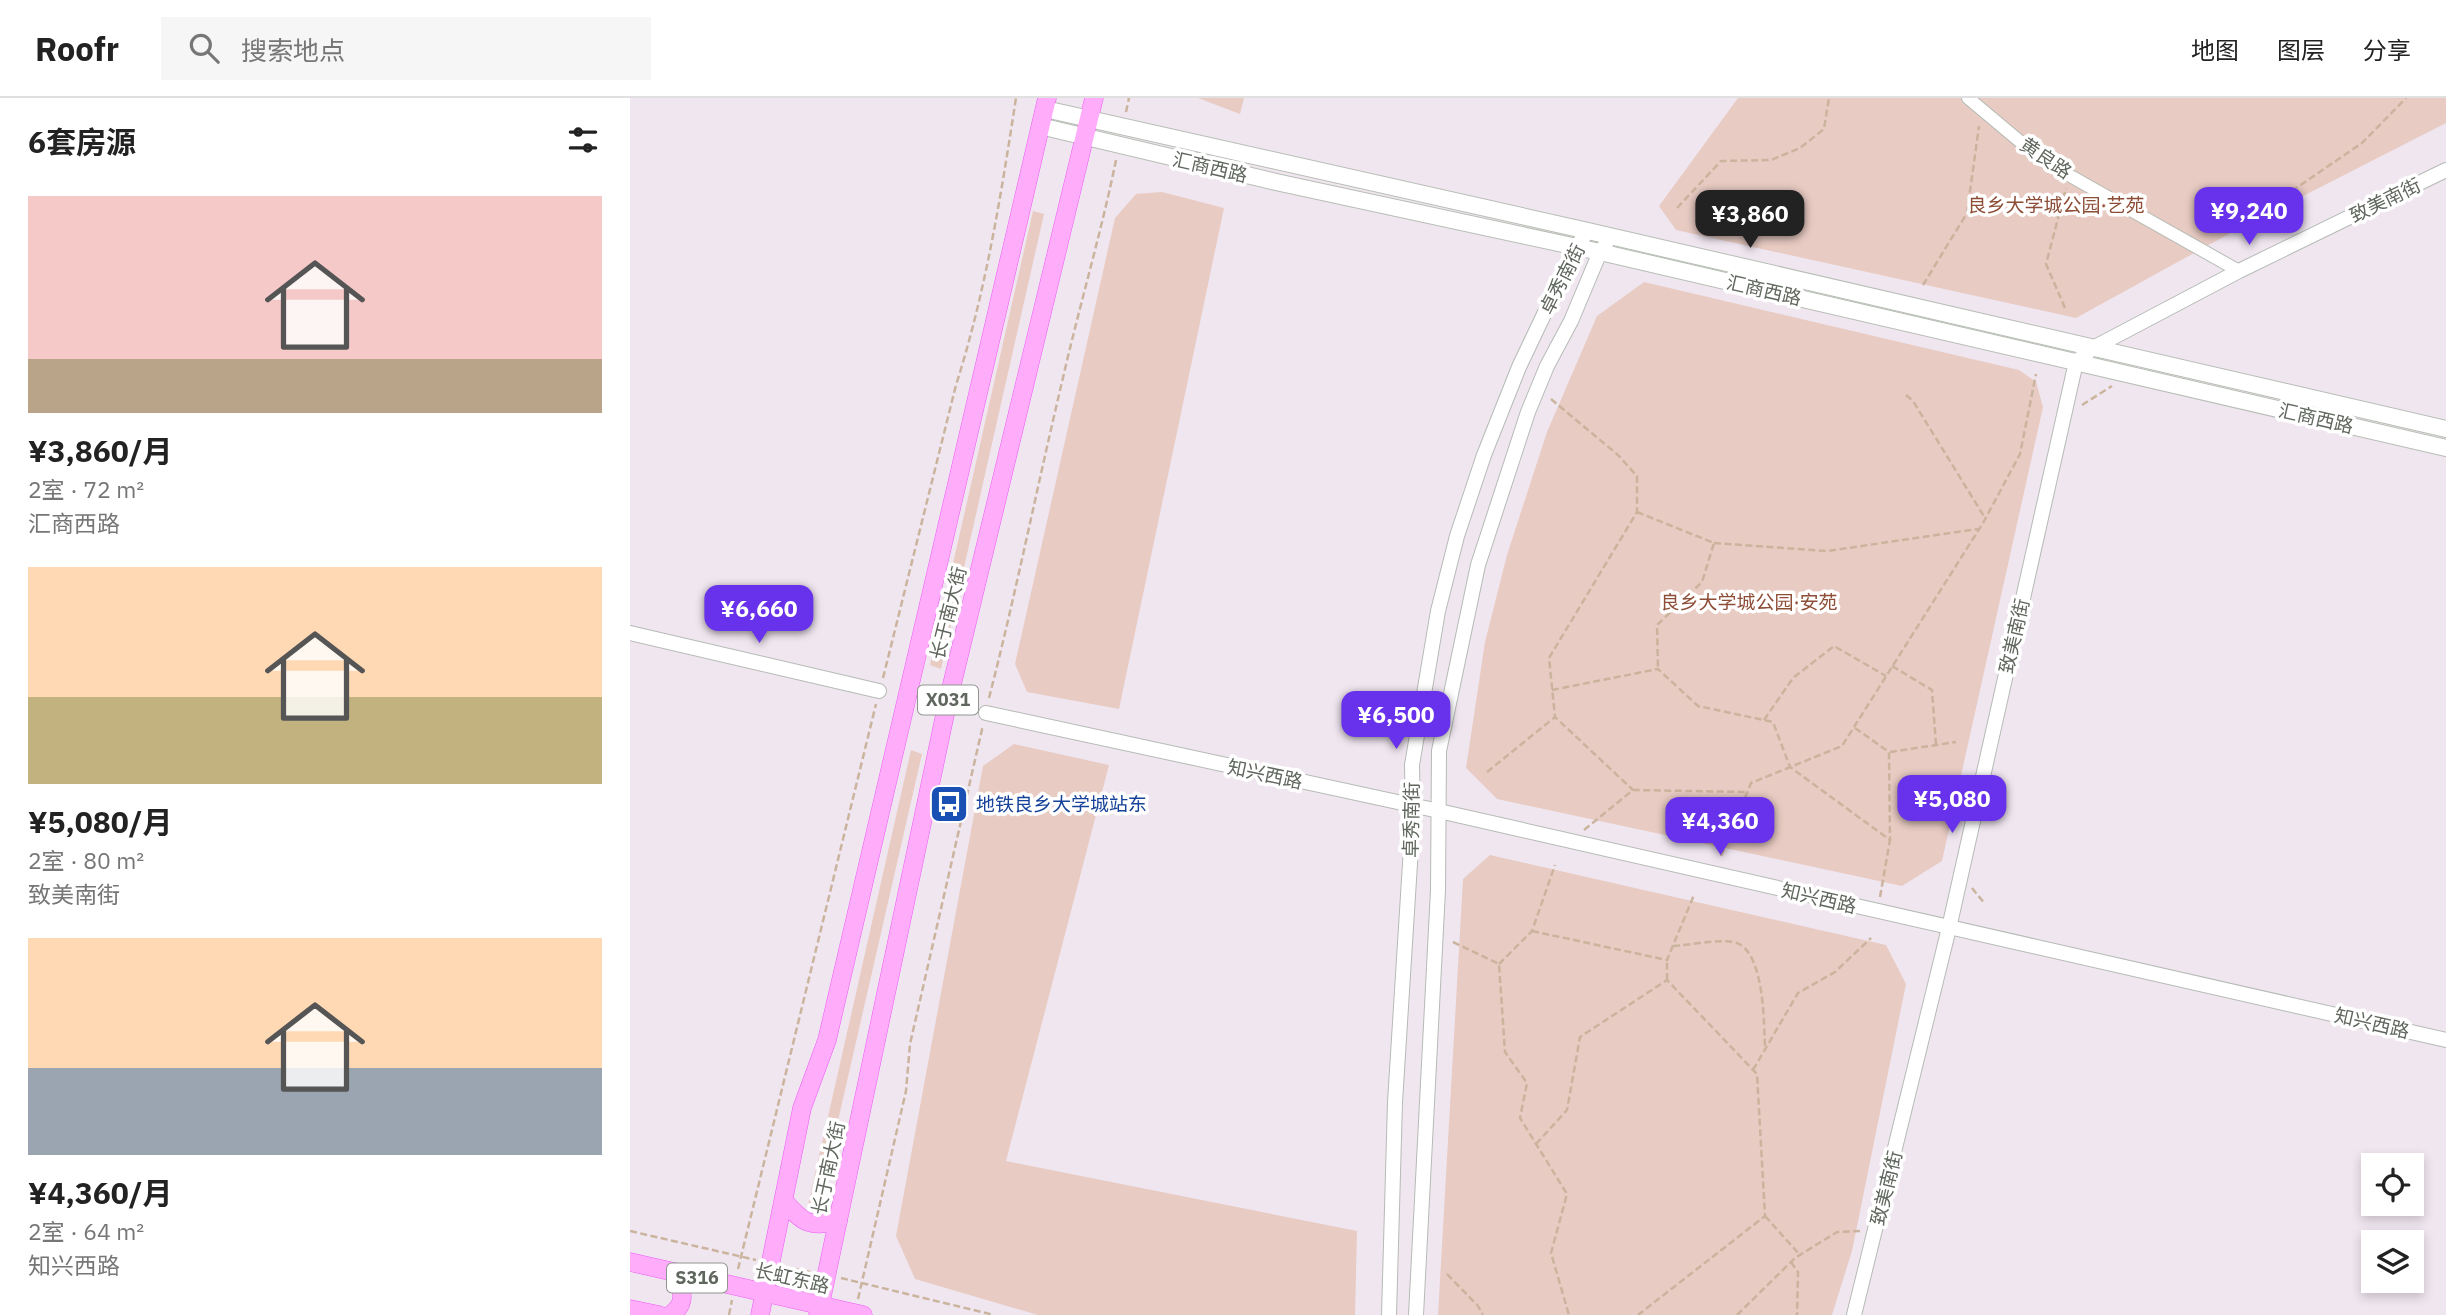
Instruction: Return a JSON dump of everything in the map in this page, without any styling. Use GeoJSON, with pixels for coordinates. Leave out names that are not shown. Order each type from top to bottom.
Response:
{"type":"FeatureCollection","features":[{"type":"Feature","properties":{"kind":"main road","name":"长于南大街"},"geometry":{"type":"LineString","coordinates":[[819,1310],[947,705],[1094,98]]}},
{"type":"Feature","properties":{"kind":"main road","name":"长于南大街"},"geometry":{"type":"LineString","coordinates":[[765,1292],[802,1108],[827,1040],[1044,111]]}},
{"type":"Feature","properties":{"kind":"main road","name":"汇商西路"},"geometry":{"type":"LineString","coordinates":[[1044,111],[1087,129],[1276,182],[1576,247],[2446,448]]}},
{"type":"Feature","properties":{"kind":"main road","name":"汇商西路"},"geometry":{"type":"LineString","coordinates":[[1087,129],[1611,236],[2446,429]]}},
{"type":"Feature","properties":{"kind":"main road"},"geometry":{"type":"LineString","coordinates":[[784,1202],[804,1222],[817,1225],[838,1221]]}},
{"type":"Feature","properties":{"kind":"main road","name":"长虹东路"},"geometry":{"type":"LineString","coordinates":[[630,1262],[765,1292],[819,1310],[863,1315]]}},
{"type":"Feature","properties":{"kind":"main road"},"geometry":{"type":"LineString","coordinates":[[670,1315],[677,1311],[683,1301],[683,1291],[676,1273]]}},
{"type":"Feature","properties":{"kind":"main road","name":"X031"},"geometry":{"type":"LineString","coordinates":[[760,1315],[765,1292]]}},
{"type":"Feature","properties":{"kind":"main road","name":"S316"},"geometry":{"type":"LineString","coordinates":[[630,1308],[659,1315]]}},
{"type":"Feature","properties":{"kind":"street","name":"黄良路"},"geometry":{"type":"LineString","coordinates":[[1968,98],[2042,160],[2239,271]]}},
{"type":"Feature","properties":{"kind":"street","name":"致美南街"},"geometry":{"type":"LineString","coordinates":[[1854,1315],[1949,928],[2076,362],[2092,348],[2239,271],[2446,170]]}},
{"type":"Feature","properties":{"kind":"street","name":"卓秀南街"},"geometry":{"type":"LineString","coordinates":[[1389,1315],[1395,1102],[1412,765],[1438,611],[1457,536],[1484,456],[1519,367],[1576,247],[1588,231]]}},
{"type":"Feature","properties":{"kind":"street","name":"卓秀南街"},"geometry":{"type":"LineString","coordinates":[[1416,1315],[1438,890],[1439,751],[1478,565],[1528,412],[1600,253],[1611,236]]}},
{"type":"Feature","properties":{"kind":"street"},"geometry":{"type":"LineString","coordinates":[[630,633],[879,691]]}},
{"type":"Feature","properties":{"kind":"street","name":"知兴西路"},"geometry":{"type":"LineString","coordinates":[[986,713],[1439,811],[2446,1040]]}},
{"type":"Feature","properties":{"kind":"path"},"geometry":{"type":"LineString","coordinates":[[1677,208],[1721,161],[1771,160],[1800,148],[1824,129],[1829,98]]}},
{"type":"Feature","properties":{"kind":"path"},"geometry":{"type":"LineString","coordinates":[[2247,234],[2264,210],[2362,143],[2406,98]]}},
{"type":"Feature","properties":{"kind":"path"},"geometry":{"type":"LineString","coordinates":[[1923,285],[1967,213],[1981,109]]}},
{"type":"Feature","properties":{"kind":"path"},"geometry":{"type":"LineString","coordinates":[[2064,308],[2046,264],[2069,175]]}},
{"type":"Feature","properties":{"kind":"path"},"geometry":{"type":"LineString","coordinates":[[1721,856],[1751,782],[1842,747],[1979,529],[2020,454],[2036,374]]}},
{"type":"Feature","properties":{"kind":"path"},"geometry":{"type":"LineString","coordinates":[[2079,407],[2115,384]]}},
{"type":"Feature","properties":{"kind":"path"},"geometry":{"type":"LineString","coordinates":[[1906,395],[1913,401],[1985,518]]}},
{"type":"Feature","properties":{"kind":"path"},"geometry":{"type":"LineString","coordinates":[[1551,399],[1618,455],[1637,475],[1637,512],[1549,657],[1555,717],[1633,790]]}},
{"type":"Feature","properties":{"kind":"path"},"geometry":{"type":"LineString","coordinates":[[1637,512],[1714,543],[1827,551],[1979,529]]}},
{"type":"Feature","properties":{"kind":"path"},"geometry":{"type":"LineString","coordinates":[[1714,543],[1702,582],[1657,625],[1658,669],[1698,706],[1773,722],[1790,767],[1890,840]]}},
{"type":"Feature","properties":{"kind":"path"},"geometry":{"type":"LineString","coordinates":[[1764,720],[1793,678],[1834,646],[1886,676]]}},
{"type":"Feature","properties":{"kind":"path"},"geometry":{"type":"LineString","coordinates":[[1892,666],[1932,690],[1936,745]]}},
{"type":"Feature","properties":{"kind":"path"},"geometry":{"type":"LineString","coordinates":[[1552,690],[1658,669]]}},
{"type":"Feature","properties":{"kind":"path"},"geometry":{"type":"LineString","coordinates":[[1487,772],[1555,717]]}},
{"type":"Feature","properties":{"kind":"path"},"geometry":{"type":"LineString","coordinates":[[1854,727],[1889,752],[1956,742]]}},
{"type":"Feature","properties":{"kind":"path"},"geometry":{"type":"LineString","coordinates":[[1880,897],[1890,840],[1889,752]]}},
{"type":"Feature","properties":{"kind":"path"},"geometry":{"type":"LineString","coordinates":[[1584,830],[1633,790],[1748,792]]}},
{"type":"Feature","properties":{"kind":"path"},"geometry":{"type":"LineString","coordinates":[[1555,865],[1532,932],[1499,964],[1505,1052],[1527,1083],[1520,1118],[1567,1194],[1551,1253],[1569,1315]]}},
{"type":"Feature","properties":{"kind":"path"},"geometry":{"type":"LineString","coordinates":[[1972,887],[1985,904]]}},
{"type":"Feature","properties":{"kind":"path"},"geometry":{"type":"LineString","coordinates":[[1694,895],[1667,960],[1667,980],[1757,1074],[1765,1216],[1800,1255]]}},
{"type":"Feature","properties":{"kind":"path"},"geometry":{"type":"LineString","coordinates":[[1532,932],[1667,960]]}},
{"type":"Feature","properties":{"kind":"path"},"geometry":{"type":"LineString","coordinates":[[1753,1070],[1798,993],[1835,972],[1871,938]]}},
{"type":"Feature","properties":{"kind":"path"},"geometry":{"type":"LineString","coordinates":[[1453,942],[1499,964]]}},
{"type":"Feature","properties":{"kind":"path"},"geometry":{"type":"LineString","coordinates":[[1673,946],[1735,942],[1748,951],[1762,991],[1765,1050]]}},
{"type":"Feature","properties":{"kind":"path"},"geometry":{"type":"LineString","coordinates":[[1536,1144],[1567,1110],[1580,1037],[1667,980]]}},
{"type":"Feature","properties":{"kind":"path"},"geometry":{"type":"LineString","coordinates":[[1638,1315],[1765,1216]]}},
{"type":"Feature","properties":{"kind":"path"},"geometry":{"type":"LineString","coordinates":[[1737,1315],[1800,1255],[1836,1232],[1861,1231]]}},
{"type":"Feature","properties":{"kind":"path"},"geometry":{"type":"LineString","coordinates":[[1791,1262],[1798,1272],[1797,1315]]}},
{"type":"Feature","properties":{"kind":"path"},"geometry":{"type":"LineString","coordinates":[[1447,1274],[1478,1306],[1483,1315]]}},
{"type":"Feature","properties":{"kind":"green space"},"geometry":{"type":"Polygon","coordinates":[[[1198,98],[1244,98],[1240,114],[1198,98]]]}},
{"type":"Feature","properties":{"kind":"green space","name":"良乡大学城公园·艺苑"},"geometry":{"type":"Polygon","coordinates":[[[1738,98],[2446,98],[2446,123],[2225,236],[2076,318],[1676,230],[1659,206],[1738,98]]]}},
{"type":"Feature","properties":{"kind":"green space"},"geometry":{"type":"Polygon","coordinates":[[[1162,192],[1224,208],[1119,709],[1027,692],[1015,664],[1115,218],[1136,194],[1162,192]]]}},
{"type":"Feature","properties":{"kind":"green space"},"geometry":{"type":"Polygon","coordinates":[[[1033,211],[1044,214],[941,669],[930,665],[1033,211]]]}},
{"type":"Feature","properties":{"kind":"green space","name":"良乡大学城公园·安苑"},"geometry":{"type":"Polygon","coordinates":[[[1644,282],[2019,370],[2036,382],[2043,407],[1942,861],[1902,886],[1497,799],[1466,768],[1485,642],[1507,555],[1547,432],[1597,316],[1644,282]]]}},
{"type":"Feature","properties":{"kind":"green space"},"geometry":{"type":"Polygon","coordinates":[[[1014,744],[1109,765],[1006,1161],[1357,1231],[1355,1315],[1038,1315],[915,1279],[896,1236],[983,766],[1014,744]]]}},
{"type":"Feature","properties":{"kind":"green space"},"geometry":{"type":"Polygon","coordinates":[[[911,750],[922,754],[818,1208],[808,1205],[911,750]]]}},
{"type":"Feature","properties":{"kind":"green space"},"geometry":{"type":"Polygon","coordinates":[[[1490,855],[1886,945],[1906,984],[1852,1251],[1832,1315],[1438,1315],[1463,879],[1490,855]]]}},
{"type":"Feature","properties":{"kind":"place","name":"地铁良乡大学城站东"},"geometry":{"type":"Point","coordinates":[949,804]}}]}
